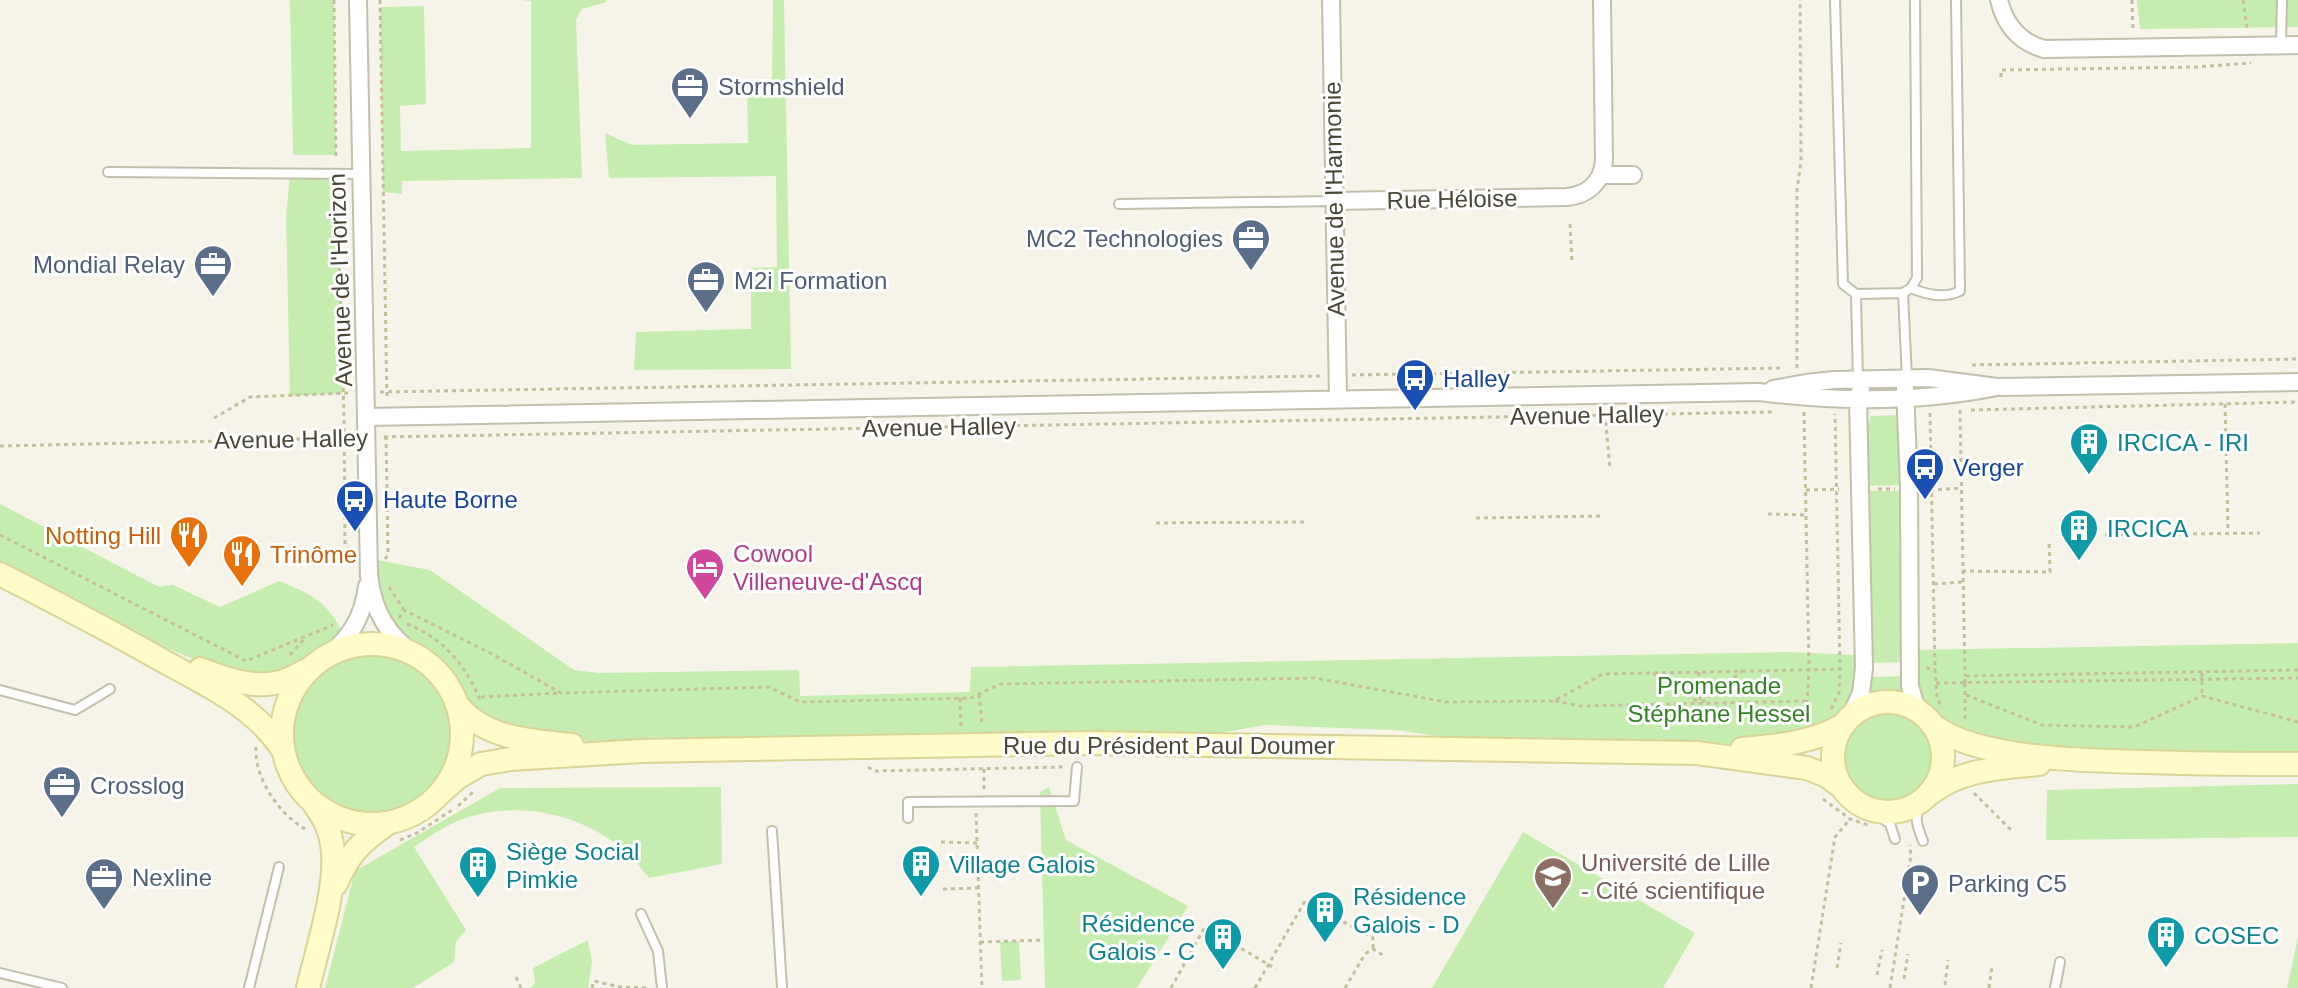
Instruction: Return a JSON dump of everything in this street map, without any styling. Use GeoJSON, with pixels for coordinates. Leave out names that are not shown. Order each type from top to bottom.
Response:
{"type":"FeatureCollection","features":[{"type":"Feature","properties":{"kind":"main road"},"geometry":{"type":"LineString","coordinates":[[0,574],[117,635],[246,710],[267,728],[283,750],[293,777],[325,822],[332,844],[327,907],[308,988]]}},
{"type":"Feature","properties":{"kind":"main road"},"geometry":{"type":"LineString","coordinates":[[117,635],[221,677],[250,685],[287,681],[320,660],[358,645],[379,644],[399,648],[417,657],[441,677],[456,703],[462,732],[454,770],[439,794],[417,812],[390,832],[364,840],[351,854],[327,907]]}},
{"type":"Feature","properties":{"kind":"main road"},"geometry":{"type":"LineString","coordinates":[[283,750],[285,709],[293,690],[320,660]]}},
{"type":"Feature","properties":{"kind":"main road"},"geometry":{"type":"LineString","coordinates":[[2088,760],[1967,774],[1953,778],[1907,809],[1893,812],[1871,809],[1852,799],[1836,775],[1833,753],[1839,720],[1868,705],[1890,701],[1936,719],[1956,739],[1982,747],[2088,760],[2298,764]]}},
{"type":"Feature","properties":{"kind":"main road","name":"Rue du Président Paul Doumer"},"geometry":{"type":"LineString","coordinates":[[456,703],[469,718],[507,735],[538,742],[641,751]]}},
{"type":"Feature","properties":{"kind":"main road"},"geometry":{"type":"LineString","coordinates":[[1925,798],[1941,774],[1944,760],[1936,719]]}},
{"type":"Feature","properties":{"kind":"main road","name":"Rue du Président Paul Doumer"},"geometry":{"type":"LineString","coordinates":[[1697,753],[1787,744],[1826,734],[1839,720]]}},
{"type":"Feature","properties":{"kind":"main road","name":"Rue du Président Paul Doumer"},"geometry":{"type":"LineString","coordinates":[[439,794],[457,778],[481,764],[510,759],[641,751],[1141,743],[1697,753],[1807,768],[1827,776],[1843,788]]}},
{"type":"Feature","properties":{"kind":"main road"},"geometry":{"type":"LineString","coordinates":[[310,800],[343,819],[390,832]]}},
{"type":"Feature","properties":{"kind":"street","name":"Avenue de l'Horizon"},"geometry":{"type":"LineString","coordinates":[[358,0],[369,576],[372,599],[381,618],[417,657]]}},
{"type":"Feature","properties":{"kind":"street","name":"Avenue de l'Harmonie"},"geometry":{"type":"LineString","coordinates":[[1331,0],[1338,399]]}},
{"type":"Feature","properties":{"kind":"street"},"geometry":{"type":"LineString","coordinates":[[1602,0],[1604,161],[1601,175],[1633,175]]}},
{"type":"Feature","properties":{"kind":"street"},"geometry":{"type":"LineString","coordinates":[[1999,0],[2011,29],[2033,46],[2059,50],[2292,46]]}},
{"type":"Feature","properties":{"kind":"street","name":"Rue Héloise"},"geometry":{"type":"LineString","coordinates":[[1334,201],[1576,197],[1589,189],[1601,175]]}},
{"type":"Feature","properties":{"kind":"street"},"geometry":{"type":"LineString","coordinates":[[1901,379],[1907,399],[1910,686],[1915,703],[1936,719]]}},
{"type":"Feature","properties":{"kind":"street","name":"Avenue Halley"},"geometry":{"type":"LineString","coordinates":[[1759,392],[1806,383],[1901,379],[1947,380],[1997,387],[2298,382]]}},
{"type":"Feature","properties":{"kind":"street"},"geometry":{"type":"LineString","coordinates":[[1839,720],[1861,693],[1864,668],[1858,399],[1864,380]]}},
{"type":"Feature","properties":{"kind":"street","name":"Avenue Halley"},"geometry":{"type":"LineString","coordinates":[[366,417],[1759,392],[1815,398],[1907,399],[1944,397],[1997,387]]}},
{"type":"Feature","properties":{"kind":"street","name":"Avenue de l'Horizon"},"geometry":{"type":"LineString","coordinates":[[320,660],[340,645],[358,622],[369,576]]}},
{"type":"Feature","properties":{"kind":"lane"},"geometry":{"type":"LineString","coordinates":[[1835,0],[1843,284],[1856,294],[1907,290],[1926,295],[1952,295],[1960,291],[1956,0]]}},
{"type":"Feature","properties":{"kind":"lane"},"geometry":{"type":"LineString","coordinates":[[1901,379],[1907,290],[1917,278],[1915,0]]}},
{"type":"Feature","properties":{"kind":"lane"},"geometry":{"type":"LineString","coordinates":[[2282,0],[2292,46]]}},
{"type":"Feature","properties":{"kind":"lane"},"geometry":{"type":"LineString","coordinates":[[108,172],[361,174]]}},
{"type":"Feature","properties":{"kind":"lane","name":"Rue Héloise"},"geometry":{"type":"LineString","coordinates":[[1119,204],[1334,201]]}},
{"type":"Feature","properties":{"kind":"lane"},"geometry":{"type":"LineString","coordinates":[[1856,294],[1864,380]]}},
{"type":"Feature","properties":{"kind":"lane"},"geometry":{"type":"LineString","coordinates":[[0,690],[75,710],[110,689]]}},
{"type":"Feature","properties":{"kind":"lane"},"geometry":{"type":"LineString","coordinates":[[908,818],[908,802],[1074,801],[1077,767]]}},
{"type":"Feature","properties":{"kind":"lane"},"geometry":{"type":"LineString","coordinates":[[1923,841],[1916,824],[1916,813],[1925,798]]}},
{"type":"Feature","properties":{"kind":"lane"},"geometry":{"type":"LineString","coordinates":[[1871,809],[1890,824],[1895,839]]}},
{"type":"Feature","properties":{"kind":"lane"},"geometry":{"type":"LineString","coordinates":[[772,831],[782,988]]}},
{"type":"Feature","properties":{"kind":"lane"},"geometry":{"type":"LineString","coordinates":[[249,988],[279,867]]}},
{"type":"Feature","properties":{"kind":"lane"},"geometry":{"type":"LineString","coordinates":[[641,914],[658,951],[662,988]]}},
{"type":"Feature","properties":{"kind":"lane"},"geometry":{"type":"LineString","coordinates":[[2055,988],[2060,962]]}},
{"type":"Feature","properties":{"kind":"lane"},"geometry":{"type":"LineString","coordinates":[[0,973],[62,988]]}},
{"type":"Feature","properties":{"kind":"path","name":"Avenue de l'Horizon"},"geometry":{"type":"LineString","coordinates":[[334,0],[345,544],[351,555]]}},
{"type":"Feature","properties":{"kind":"path","name":"Avenue de l'Horizon"},"geometry":{"type":"LineString","coordinates":[[380,0],[387,392]]}},
{"type":"Feature","properties":{"kind":"path","name":"Avenue Halley"},"geometry":{"type":"LineString","coordinates":[[387,392],[1797,368],[1800,0]]}},
{"type":"Feature","properties":{"kind":"path"},"geometry":{"type":"LineString","coordinates":[[2132,0],[2133,48]]}},
{"type":"Feature","properties":{"kind":"path"},"geometry":{"type":"LineString","coordinates":[[2001,77],[2001,70],[2251,65],[2243,0]]}},
{"type":"Feature","properties":{"kind":"path"},"geometry":{"type":"LineString","coordinates":[[1570,224],[1572,264]]}},
{"type":"Feature","properties":{"kind":"path"},"geometry":{"type":"LineString","coordinates":[[1958,365],[2298,359]]}},
{"type":"Feature","properties":{"kind":"path","name":"Avenue Halley"},"geometry":{"type":"LineString","coordinates":[[214,418],[250,397],[343,393]]}},
{"type":"Feature","properties":{"kind":"path"},"geometry":{"type":"LineString","coordinates":[[1965,729],[1960,410],[2298,402]]}},
{"type":"Feature","properties":{"kind":"path"},"geometry":{"type":"LineString","coordinates":[[2225,404],[2228,533]]}},
{"type":"Feature","properties":{"kind":"path","name":"Avenue Halley"},"geometry":{"type":"LineString","coordinates":[[0,446],[1772,412]]}},
{"type":"Feature","properties":{"kind":"path"},"geometry":{"type":"LineString","coordinates":[[1804,412],[1809,669],[1805,727]]}},
{"type":"Feature","properties":{"kind":"path"},"geometry":{"type":"LineString","coordinates":[[1835,412],[1840,669],[1839,693],[1832,708],[1839,720]]}},
{"type":"Feature","properties":{"kind":"path"},"geometry":{"type":"LineString","coordinates":[[1930,412],[1935,669],[1937,698],[1942,709],[1936,719]]}},
{"type":"Feature","properties":{"kind":"path"},"geometry":{"type":"LineString","coordinates":[[1605,414],[1610,469]]}},
{"type":"Feature","properties":{"kind":"path"},"geometry":{"type":"LineString","coordinates":[[1806,490],[1961,488]]}},
{"type":"Feature","properties":{"kind":"path"},"geometry":{"type":"LineString","coordinates":[[1768,514],[1807,515]]}},
{"type":"Feature","properties":{"kind":"path"},"geometry":{"type":"LineString","coordinates":[[1476,518],[1604,516]]}},
{"type":"Feature","properties":{"kind":"path"},"geometry":{"type":"LineString","coordinates":[[1156,523],[1304,522]]}},
{"type":"Feature","properties":{"kind":"path"},"geometry":{"type":"LineString","coordinates":[[2105,535],[2260,533]]}},
{"type":"Feature","properties":{"kind":"path"},"geometry":{"type":"LineString","coordinates":[[0,535],[246,661],[338,624]]}},
{"type":"Feature","properties":{"kind":"path"},"geometry":{"type":"LineString","coordinates":[[1962,571],[2050,572],[2049,542]]}},
{"type":"Feature","properties":{"kind":"path"},"geometry":{"type":"LineString","coordinates":[[1933,584],[1963,582]]}},
{"type":"Feature","properties":{"kind":"path"},"geometry":{"type":"LineString","coordinates":[[386,583],[404,610],[561,693]]}},
{"type":"Feature","properties":{"kind":"path"},"geometry":{"type":"LineString","coordinates":[[404,610],[397,621],[416,628],[450,651],[466,671],[479,697],[485,716],[484,727]]}},
{"type":"Feature","properties":{"kind":"path"},"geometry":{"type":"LineString","coordinates":[[1554,701],[1603,674],[1809,669]]}},
{"type":"Feature","properties":{"kind":"path"},"geometry":{"type":"LineString","coordinates":[[1700,703],[1744,670]]}},
{"type":"Feature","properties":{"kind":"path"},"geometry":{"type":"LineString","coordinates":[[1965,676],[2298,670]]}},
{"type":"Feature","properties":{"kind":"path"},"geometry":{"type":"LineString","coordinates":[[1699,672],[1700,703]]}},
{"type":"Feature","properties":{"kind":"path"},"geometry":{"type":"LineString","coordinates":[[1653,673],[1700,703]]}},
{"type":"Feature","properties":{"kind":"path"},"geometry":{"type":"LineString","coordinates":[[2202,673],[2202,696]]}},
{"type":"Feature","properties":{"kind":"path"},"geometry":{"type":"LineString","coordinates":[[479,697],[769,687],[800,702],[971,698],[1000,684],[1315,678],[1446,702],[1554,701],[1581,706],[1807,701]]}},
{"type":"Feature","properties":{"kind":"path"},"geometry":{"type":"LineString","coordinates":[[1936,683],[2298,678]]}},
{"type":"Feature","properties":{"kind":"path"},"geometry":{"type":"LineString","coordinates":[[1966,695],[2042,725],[2134,727],[2202,696],[2298,722]]}},
{"type":"Feature","properties":{"kind":"path"},"geometry":{"type":"LineString","coordinates":[[256,742],[259,770],[279,807],[302,829],[316,832]]}},
{"type":"Feature","properties":{"kind":"path"},"geometry":{"type":"LineString","coordinates":[[390,832],[417,833],[443,818],[472,795],[479,780],[481,764]]}},
{"type":"Feature","properties":{"kind":"path"},"geometry":{"type":"LineString","coordinates":[[982,988],[977,843],[984,769]]}},
{"type":"Feature","properties":{"kind":"path"},"geometry":{"type":"LineString","coordinates":[[1969,787],[2011,830]]}},
{"type":"Feature","properties":{"kind":"path"},"geometry":{"type":"LineString","coordinates":[[1811,988],[1835,837],[1850,819]]}},
{"type":"Feature","properties":{"kind":"path"},"geometry":{"type":"LineString","coordinates":[[941,842],[977,843]]}},
{"type":"Feature","properties":{"kind":"path"},"geometry":{"type":"LineString","coordinates":[[1890,988],[1911,856],[1910,842]]}},
{"type":"Feature","properties":{"kind":"path"},"geometry":{"type":"LineString","coordinates":[[943,889],[979,888]]}},
{"type":"Feature","properties":{"kind":"path"},"geometry":{"type":"LineString","coordinates":[[1255,988],[1305,901],[1373,938],[1373,949]]}},
{"type":"Feature","properties":{"kind":"path"},"geometry":{"type":"LineString","coordinates":[[1171,988],[1205,927],[1276,969]]}},
{"type":"Feature","properties":{"kind":"path"},"geometry":{"type":"LineString","coordinates":[[980,942],[1044,940]]}},
{"type":"Feature","properties":{"kind":"path"},"geometry":{"type":"LineString","coordinates":[[1837,968],[1841,943]]}},
{"type":"Feature","properties":{"kind":"path"},"geometry":{"type":"LineString","coordinates":[[1373,949],[1386,957]]}},
{"type":"Feature","properties":{"kind":"path"},"geometry":{"type":"LineString","coordinates":[[1345,988],[1365,954],[1373,949]]}},
{"type":"Feature","properties":{"kind":"path"},"geometry":{"type":"LineString","coordinates":[[1877,975],[1882,950]]}},
{"type":"Feature","properties":{"kind":"path"},"geometry":{"type":"LineString","coordinates":[[1904,979],[1908,954]]}},
{"type":"Feature","properties":{"kind":"path"},"geometry":{"type":"LineString","coordinates":[[1945,985],[1948,960]]}},
{"type":"Feature","properties":{"kind":"path"},"geometry":{"type":"LineString","coordinates":[[1989,988],[1992,967]]}},
{"type":"Feature","properties":{"kind":"path"},"geometry":{"type":"LineString","coordinates":[[516,977],[521,988]]}},
{"type":"Feature","properties":{"kind":"path"},"geometry":{"type":"LineString","coordinates":[[592,988],[594,981],[620,987],[647,988]]}},
{"type":"Feature","properties":{"kind":"green space"},"geometry":{"type":"Polygon","coordinates":[[[290,0],[334,0],[336,155],[293,155],[290,0]]]}},
{"type":"Feature","properties":{"kind":"green space"},"geometry":{"type":"Polygon","coordinates":[[[520,0],[606,0],[582,9],[576,20],[582,178],[402,181],[402,194],[383,192],[380,7],[424,6],[426,104],[400,106],[401,151],[531,148],[531,1],[520,0]]]}},
{"type":"Feature","properties":{"kind":"green space"},"geometry":{"type":"Polygon","coordinates":[[[773,0],[784,0],[791,369],[634,370],[636,332],[751,329],[751,268],[777,267],[776,176],[609,178],[605,133],[632,145],[748,143],[747,80],[772,79],[773,0]]]}},
{"type":"Feature","properties":{"kind":"green space"},"geometry":{"type":"Polygon","coordinates":[[[2137,0],[2298,0],[2298,27],[2140,29],[2137,0]]]}},
{"type":"Feature","properties":{"kind":"green space"},"geometry":{"type":"Polygon","coordinates":[[[290,173],[336,174],[343,393],[290,396],[286,217],[290,173]]]}},
{"type":"Feature","properties":{"kind":"green space"},"geometry":{"type":"Polygon","coordinates":[[[1902,415],[1903,485],[1866,486],[1866,429],[1871,416],[1902,415]]]}},
{"type":"Feature","properties":{"kind":"green space"},"geometry":{"type":"Polygon","coordinates":[[[1867,491],[1903,491],[1905,662],[1869,663],[1867,491]]]}},
{"type":"Feature","properties":{"kind":"green space"},"geometry":{"type":"Polygon","coordinates":[[[0,504],[159,587],[173,585],[220,607],[279,581],[317,600],[331,613],[343,633],[290,671],[237,676],[161,646],[0,562],[0,504]]]}},
{"type":"Feature","properties":{"kind":"green space","name":"Promenade Stéphane Hessel"},"geometry":{"type":"Polygon","coordinates":[[[377,560],[430,570],[574,670],[599,673],[799,670],[800,696],[970,692],[971,667],[1788,652],[1857,655],[1857,682],[1848,704],[1812,733],[1738,744],[1466,740],[1395,730],[1265,725],[1214,734],[579,741],[516,728],[474,709],[447,667],[403,633],[388,615],[380,595],[377,560]]]}},
{"type":"Feature","properties":{"kind":"green space"},"geometry":{"type":"Polygon","coordinates":[[[2298,643],[2298,753],[2233,755],[2067,750],[1958,734],[1920,696],[1917,650],[2298,643]]]}},
{"type":"Feature","properties":{"kind":"green space"},"geometry":{"type":"Polygon","coordinates":[[[371,654],[402,660],[428,677],[445,703],[451,734],[445,765],[428,791],[402,808],[371,814],[340,808],[314,791],[297,765],[291,734],[297,703],[314,677],[340,660],[371,654]]]}},
{"type":"Feature","properties":{"kind":"green space"},"geometry":{"type":"Polygon","coordinates":[[[1906,676],[1905,690],[1870,692],[1870,677],[1906,676]]]}},
{"type":"Feature","properties":{"kind":"green space"},"geometry":{"type":"Polygon","coordinates":[[[1889,712],[1906,716],[1921,725],[1930,740],[1934,757],[1930,774],[1921,789],[1906,798],[1889,802],[1872,798],[1857,789],[1848,774],[1844,757],[1848,740],[1857,725],[1872,716],[1889,712]]]}},
{"type":"Feature","properties":{"kind":"green space"},"geometry":{"type":"Polygon","coordinates":[[[2298,784],[2298,837],[2046,840],[2047,790],[2298,784]]]}},
{"type":"Feature","properties":{"kind":"green space"},"geometry":{"type":"Polygon","coordinates":[[[721,787],[722,864],[649,878],[628,854],[606,837],[586,826],[541,812],[495,811],[446,826],[414,847],[466,930],[456,942],[454,962],[413,988],[325,988],[355,871],[500,788],[721,787]]]}},
{"type":"Feature","properties":{"kind":"green space"},"geometry":{"type":"Polygon","coordinates":[[[1049,787],[1066,840],[1188,906],[1137,988],[1045,988],[1040,792],[1049,787]]]}},
{"type":"Feature","properties":{"kind":"green space"},"geometry":{"type":"Polygon","coordinates":[[[1523,832],[1695,933],[1663,988],[1432,988],[1523,832]]]}},
{"type":"Feature","properties":{"kind":"green space"},"geometry":{"type":"Polygon","coordinates":[[[2298,937],[2298,988],[2287,988],[2298,937]]]}},
{"type":"Feature","properties":{"kind":"green space"},"geometry":{"type":"Polygon","coordinates":[[[588,940],[592,962],[588,988],[531,988],[535,983],[533,968],[588,940]]]}},
{"type":"Feature","properties":{"kind":"green space"},"geometry":{"type":"Polygon","coordinates":[[[1019,941],[1021,980],[1002,981],[1000,942],[1019,941]]]}},
{"type":"Feature","properties":{"kind":"place","name":"Stormshield"},"geometry":{"type":"Point","coordinates":[690,120]}},
{"type":"Feature","properties":{"kind":"place","name":"MC2 Technologies"},"geometry":{"type":"Point","coordinates":[1251,272]}},
{"type":"Feature","properties":{"kind":"place","name":"Mondial Relay"},"geometry":{"type":"Point","coordinates":[213,298]}},
{"type":"Feature","properties":{"kind":"place","name":"M2i Formation"},"geometry":{"type":"Point","coordinates":[706,314]}},
{"type":"Feature","properties":{"kind":"place","name":"Halley"},"geometry":{"type":"Point","coordinates":[1415,412]}},
{"type":"Feature","properties":{"kind":"place","name":"IRCICA - IRI"},"geometry":{"type":"Point","coordinates":[2089,476]}},
{"type":"Feature","properties":{"kind":"place","name":"Verger"},"geometry":{"type":"Point","coordinates":[1925,501]}},
{"type":"Feature","properties":{"kind":"place","name":"Haute Borne"},"geometry":{"type":"Point","coordinates":[355,533]}},
{"type":"Feature","properties":{"kind":"place","name":"IRCICA"},"geometry":{"type":"Point","coordinates":[2079,562]}},
{"type":"Feature","properties":{"kind":"place","name":"Notting Hill"},"geometry":{"type":"Point","coordinates":[189,569]}},
{"type":"Feature","properties":{"kind":"place","name":"Trinôme"},"geometry":{"type":"Point","coordinates":[242,588]}},
{"type":"Feature","properties":{"kind":"place","name":"Cowool Villeneuve-d'Ascq"},"geometry":{"type":"Point","coordinates":[705,601]}},
{"type":"Feature","properties":{"kind":"place","name":"Crosslog"},"geometry":{"type":"Point","coordinates":[62,819]}},
{"type":"Feature","properties":{"kind":"place","name":"Village Galois"},"geometry":{"type":"Point","coordinates":[921,898]}},
{"type":"Feature","properties":{"kind":"place","name":"Siège Social Pimkie"},"geometry":{"type":"Point","coordinates":[478,899]}},
{"type":"Feature","properties":{"kind":"place","name":"Université de Lille ‐ Cité scientifique"},"geometry":{"type":"Point","coordinates":[1553,910]}},
{"type":"Feature","properties":{"kind":"place","name":"Nexline"},"geometry":{"type":"Point","coordinates":[104,911]}},
{"type":"Feature","properties":{"kind":"place","name":"Parking C5"},"geometry":{"type":"Point","coordinates":[1920,917]}},
{"type":"Feature","properties":{"kind":"place","name":"Résidence Galois - D"},"geometry":{"type":"Point","coordinates":[1325,944]}},
{"type":"Feature","properties":{"kind":"place","name":"COSEC"},"geometry":{"type":"Point","coordinates":[2166,969]}},
{"type":"Feature","properties":{"kind":"place","name":"Résidence Galois - C"},"geometry":{"type":"Point","coordinates":[1223,971]}}]}
